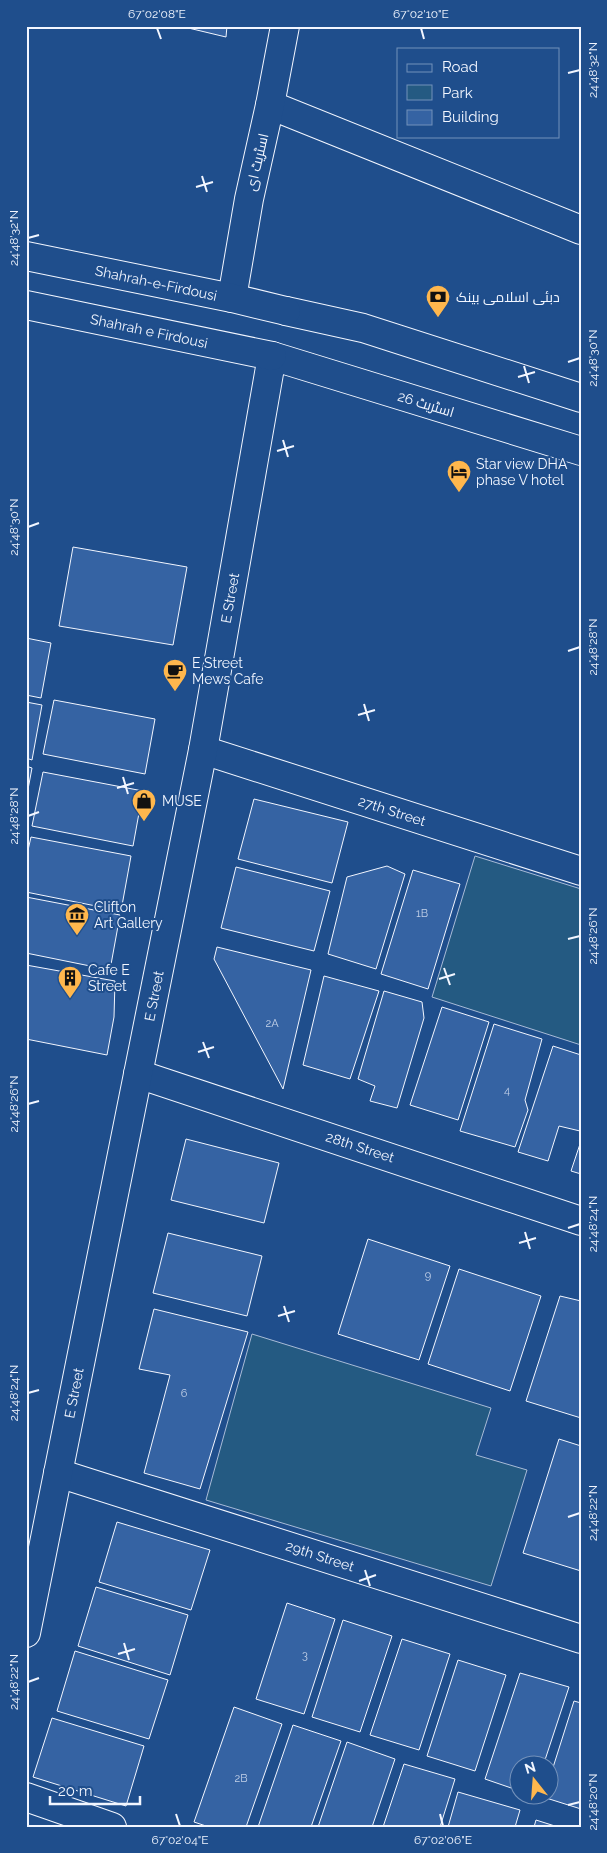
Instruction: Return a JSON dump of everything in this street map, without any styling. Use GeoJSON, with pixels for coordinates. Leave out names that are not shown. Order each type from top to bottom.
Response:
{"type":"FeatureCollection","features":[{"type":"Feature","properties":{"kind":"main road","name":"اسٹریٹ ای"},"geometry":{"type":"LineString","coordinates":[[232,298],[249,199],[285,26]]}},
{"type":"Feature","properties":{"kind":"main road"},"geometry":{"type":"LineString","coordinates":[[270,105],[581,230]]}},
{"type":"Feature","properties":{"kind":"main road","name":"Shahrah-e-Firdousi"},"geometry":{"type":"LineString","coordinates":[[26,256],[232,298],[363,328],[581,398]]}},
{"type":"Feature","properties":{"kind":"main road","name":"Shahrah e Firdousi"},"geometry":{"type":"LineString","coordinates":[[26,305],[272,356]]}},
{"type":"Feature","properties":{"kind":"main road","name":"اسٹریٹ 26"},"geometry":{"type":"LineString","coordinates":[[272,356],[581,451]]}},
{"type":"Feature","properties":{"kind":"main road","name":"E Street"},"geometry":{"type":"LineString","coordinates":[[26,1633],[203,750],[272,356]]}},
{"type":"Feature","properties":{"kind":"main road","name":"27th Street"},"geometry":{"type":"LineString","coordinates":[[203,750],[581,871]]}},
{"type":"Feature","properties":{"kind":"main road","name":"28th Street"},"geometry":{"type":"LineString","coordinates":[[138,1074],[581,1221]]}},
{"type":"Feature","properties":{"kind":"main road","name":"29th Street"},"geometry":{"type":"LineString","coordinates":[[58,1473],[581,1639]]}},
{"type":"Feature","properties":{"kind":"main road"},"geometry":{"type":"LineString","coordinates":[[26,1797],[112,1827]]}},
{"type":"Feature","properties":{"kind":"green space"},"geometry":{"type":"Polygon","coordinates":[[[475,856],[581,889],[581,1045],[432,997],[475,856]]]}},
{"type":"Feature","properties":{"kind":"green space"},"geometry":{"type":"Polygon","coordinates":[[[252,1334],[491,1408],[476,1455],[527,1470],[491,1586],[206,1500],[252,1334]]]}},
{"type":"Feature","properties":{"kind":"building"},"geometry":{"type":"Polygon","coordinates":[[[180,26],[227,26],[226,37],[180,26]]]}},
{"type":"Feature","properties":{"kind":"building"},"geometry":{"type":"Polygon","coordinates":[[[73,547],[187,567],[173,645],[59,626],[73,547]]]}},
{"type":"Feature","properties":{"kind":"building"},"geometry":{"type":"Polygon","coordinates":[[[26,638],[51,643],[41,698],[26,695],[26,638]]]}},
{"type":"Feature","properties":{"kind":"building"},"geometry":{"type":"Polygon","coordinates":[[[54,700],[155,719],[145,774],[43,754],[54,700]]]}},
{"type":"Feature","properties":{"kind":"building"},"geometry":{"type":"Polygon","coordinates":[[[26,702],[42,705],[32,760],[26,758],[26,702]]]}},
{"type":"Feature","properties":{"kind":"building"},"geometry":{"type":"Polygon","coordinates":[[[26,766],[32,768],[26,800],[26,766]]]}},
{"type":"Feature","properties":{"kind":"building"},"geometry":{"type":"Polygon","coordinates":[[[43,772],[143,791],[133,846],[32,826],[43,772]]]}},
{"type":"Feature","properties":{"kind":"building"},"geometry":{"type":"Polygon","coordinates":[[[254,799],[348,822],[332,883],[238,859],[254,799]]]}},
{"type":"Feature","properties":{"kind":"building"},"geometry":{"type":"Polygon","coordinates":[[[31,837],[131,856],[121,911],[26,892],[26,859],[31,837]]]}},
{"type":"Feature","properties":{"kind":"building"},"geometry":{"type":"Polygon","coordinates":[[[387,866],[405,874],[376,969],[328,954],[347,877],[387,866]]]}},
{"type":"Feature","properties":{"kind":"building"},"geometry":{"type":"Polygon","coordinates":[[[236,867],[330,891],[314,951],[221,928],[236,867]]]}},
{"type":"Feature","properties":{"kind":"building"},"geometry":{"type":"Polygon","coordinates":[[[413,870],[460,884],[428,989],[381,974],[413,870]]]}},
{"type":"Feature","properties":{"kind":"building","name":"Clifton Art Gallery"},"geometry":{"type":"Polygon","coordinates":[[[26,897],[120,915],[110,970],[26,953],[26,897]]]}},
{"type":"Feature","properties":{"kind":"building"},"geometry":{"type":"Polygon","coordinates":[[[217,947],[311,970],[283,1089],[214,959],[217,947]]]}},
{"type":"Feature","properties":{"kind":"building","name":"Cafe E Street"},"geometry":{"type":"Polygon","coordinates":[[[26,965],[115,981],[114,1017],[107,1055],[26,1039],[26,965]]]}},
{"type":"Feature","properties":{"kind":"building"},"geometry":{"type":"Polygon","coordinates":[[[324,976],[379,991],[350,1079],[303,1065],[324,976]]]}},
{"type":"Feature","properties":{"kind":"building"},"geometry":{"type":"Polygon","coordinates":[[[384,991],[422,1002],[424,1018],[397,1108],[370,1101],[375,1086],[358,1079],[384,991]]]}},
{"type":"Feature","properties":{"kind":"building"},"geometry":{"type":"Polygon","coordinates":[[[442,1007],[489,1022],[458,1120],[410,1105],[442,1007]]]}},
{"type":"Feature","properties":{"kind":"building"},"geometry":{"type":"Polygon","coordinates":[[[494,1024],[542,1039],[525,1100],[528,1110],[515,1147],[460,1131],[494,1024]]]}},
{"type":"Feature","properties":{"kind":"building"},"geometry":{"type":"Polygon","coordinates":[[[553,1046],[581,1055],[581,1128],[580,1131],[559,1126],[548,1161],[518,1152],[553,1046]]]}},
{"type":"Feature","properties":{"kind":"building"},"geometry":{"type":"Polygon","coordinates":[[[186,1139],[279,1163],[264,1223],[171,1200],[186,1139]]]}},
{"type":"Feature","properties":{"kind":"building"},"geometry":{"type":"Polygon","coordinates":[[[581,1141],[581,1174],[571,1171],[581,1141]]]}},
{"type":"Feature","properties":{"kind":"building"},"geometry":{"type":"Polygon","coordinates":[[[168,1233],[262,1256],[247,1316],[153,1293],[168,1233]]]}},
{"type":"Feature","properties":{"kind":"building"},"geometry":{"type":"Polygon","coordinates":[[[368,1239],[450,1266],[419,1360],[338,1334],[368,1239]]]}},
{"type":"Feature","properties":{"kind":"building"},"geometry":{"type":"Polygon","coordinates":[[[459,1269],[541,1296],[510,1391],[428,1364],[459,1269]]]}},
{"type":"Feature","properties":{"kind":"building"},"geometry":{"type":"Polygon","coordinates":[[[560,1296],[581,1301],[581,1418],[526,1401],[560,1296]]]}},
{"type":"Feature","properties":{"kind":"building"},"geometry":{"type":"Polygon","coordinates":[[[154,1309],[248,1332],[200,1489],[144,1473],[170,1375],[139,1369],[154,1309]]]}},
{"type":"Feature","properties":{"kind":"building"},"geometry":{"type":"Polygon","coordinates":[[[559,1439],[581,1446],[581,1571],[523,1553],[559,1439]]]}},
{"type":"Feature","properties":{"kind":"building"},"geometry":{"type":"Polygon","coordinates":[[[117,1522],[210,1550],[191,1610],[99,1582],[117,1522]]]}},
{"type":"Feature","properties":{"kind":"building"},"geometry":{"type":"Polygon","coordinates":[[[96,1587],[188,1615],[170,1675],[78,1646],[96,1587]]]}},
{"type":"Feature","properties":{"kind":"building"},"geometry":{"type":"Polygon","coordinates":[[[287,1603],[335,1619],[304,1714],[256,1699],[287,1603]]]}},
{"type":"Feature","properties":{"kind":"building"},"geometry":{"type":"Polygon","coordinates":[[[343,1620],[392,1636],[360,1732],[312,1717],[343,1620]]]}},
{"type":"Feature","properties":{"kind":"building"},"geometry":{"type":"Polygon","coordinates":[[[402,1639],[450,1654],[419,1750],[370,1735],[402,1639]]]}},
{"type":"Feature","properties":{"kind":"building"},"geometry":{"type":"Polygon","coordinates":[[[75,1651],[168,1680],[149,1739],[57,1711],[75,1651]]]}},
{"type":"Feature","properties":{"kind":"building"},"geometry":{"type":"Polygon","coordinates":[[[458,1660],[506,1675],[475,1771],[427,1756],[458,1660]]]}},
{"type":"Feature","properties":{"kind":"building"},"geometry":{"type":"Polygon","coordinates":[[[520,1673],[569,1687],[546,1756],[510,1756],[510,1788],[485,1779],[520,1673]]]}},
{"type":"Feature","properties":{"kind":"building"},"geometry":{"type":"Polygon","coordinates":[[[574,1701],[581,1703],[581,1809],[560,1802],[560,1756],[557,1756],[574,1701]]]}},
{"type":"Feature","properties":{"kind":"building"},"geometry":{"type":"Polygon","coordinates":[[[234,1707],[282,1724],[246,1827],[209,1827],[194,1822],[234,1707]]]}},
{"type":"Feature","properties":{"kind":"building"},"geometry":{"type":"Polygon","coordinates":[[[52,1718],[144,1746],[126,1806],[33,1777],[52,1718]]]}},
{"type":"Feature","properties":{"kind":"building"},"geometry":{"type":"Polygon","coordinates":[[[293,1725],[341,1741],[311,1827],[258,1827],[293,1725]]]}},
{"type":"Feature","properties":{"kind":"building"},"geometry":{"type":"Polygon","coordinates":[[[347,1742],[395,1759],[372,1827],[318,1827],[347,1742]]]}},
{"type":"Feature","properties":{"kind":"building"},"geometry":{"type":"Polygon","coordinates":[[[404,1764],[455,1779],[440,1827],[383,1827],[404,1764]]]}},
{"type":"Feature","properties":{"kind":"building"},"geometry":{"type":"Polygon","coordinates":[[[458,1792],[520,1810],[515,1827],[448,1827],[458,1792]]]}},
{"type":"Feature","properties":{"kind":"building"},"geometry":{"type":"Polygon","coordinates":[[[536,1820],[558,1827],[534,1827],[536,1820]]]}},
{"type":"Feature","properties":{"kind":"place","name":"دبئی اسلامی بینک"},"geometry":{"type":"Point","coordinates":[438,318]}},
{"type":"Feature","properties":{"kind":"place","name":"Star view DHA phase V hotel"},"geometry":{"type":"Point","coordinates":[459,493]}},
{"type":"Feature","properties":{"kind":"place","name":"E Street Mews Cafe"},"geometry":{"type":"Point","coordinates":[175,692]}},
{"type":"Feature","properties":{"kind":"place","name":"MUSE"},"geometry":{"type":"Point","coordinates":[144,822]}},
{"type":"Feature","properties":{"kind":"place","name":"Clifton Art Gallery"},"geometry":{"type":"Point","coordinates":[77,936]}},
{"type":"Feature","properties":{"kind":"place","name":"Cafe E Street"},"geometry":{"type":"Point","coordinates":[70,999]}}]}
